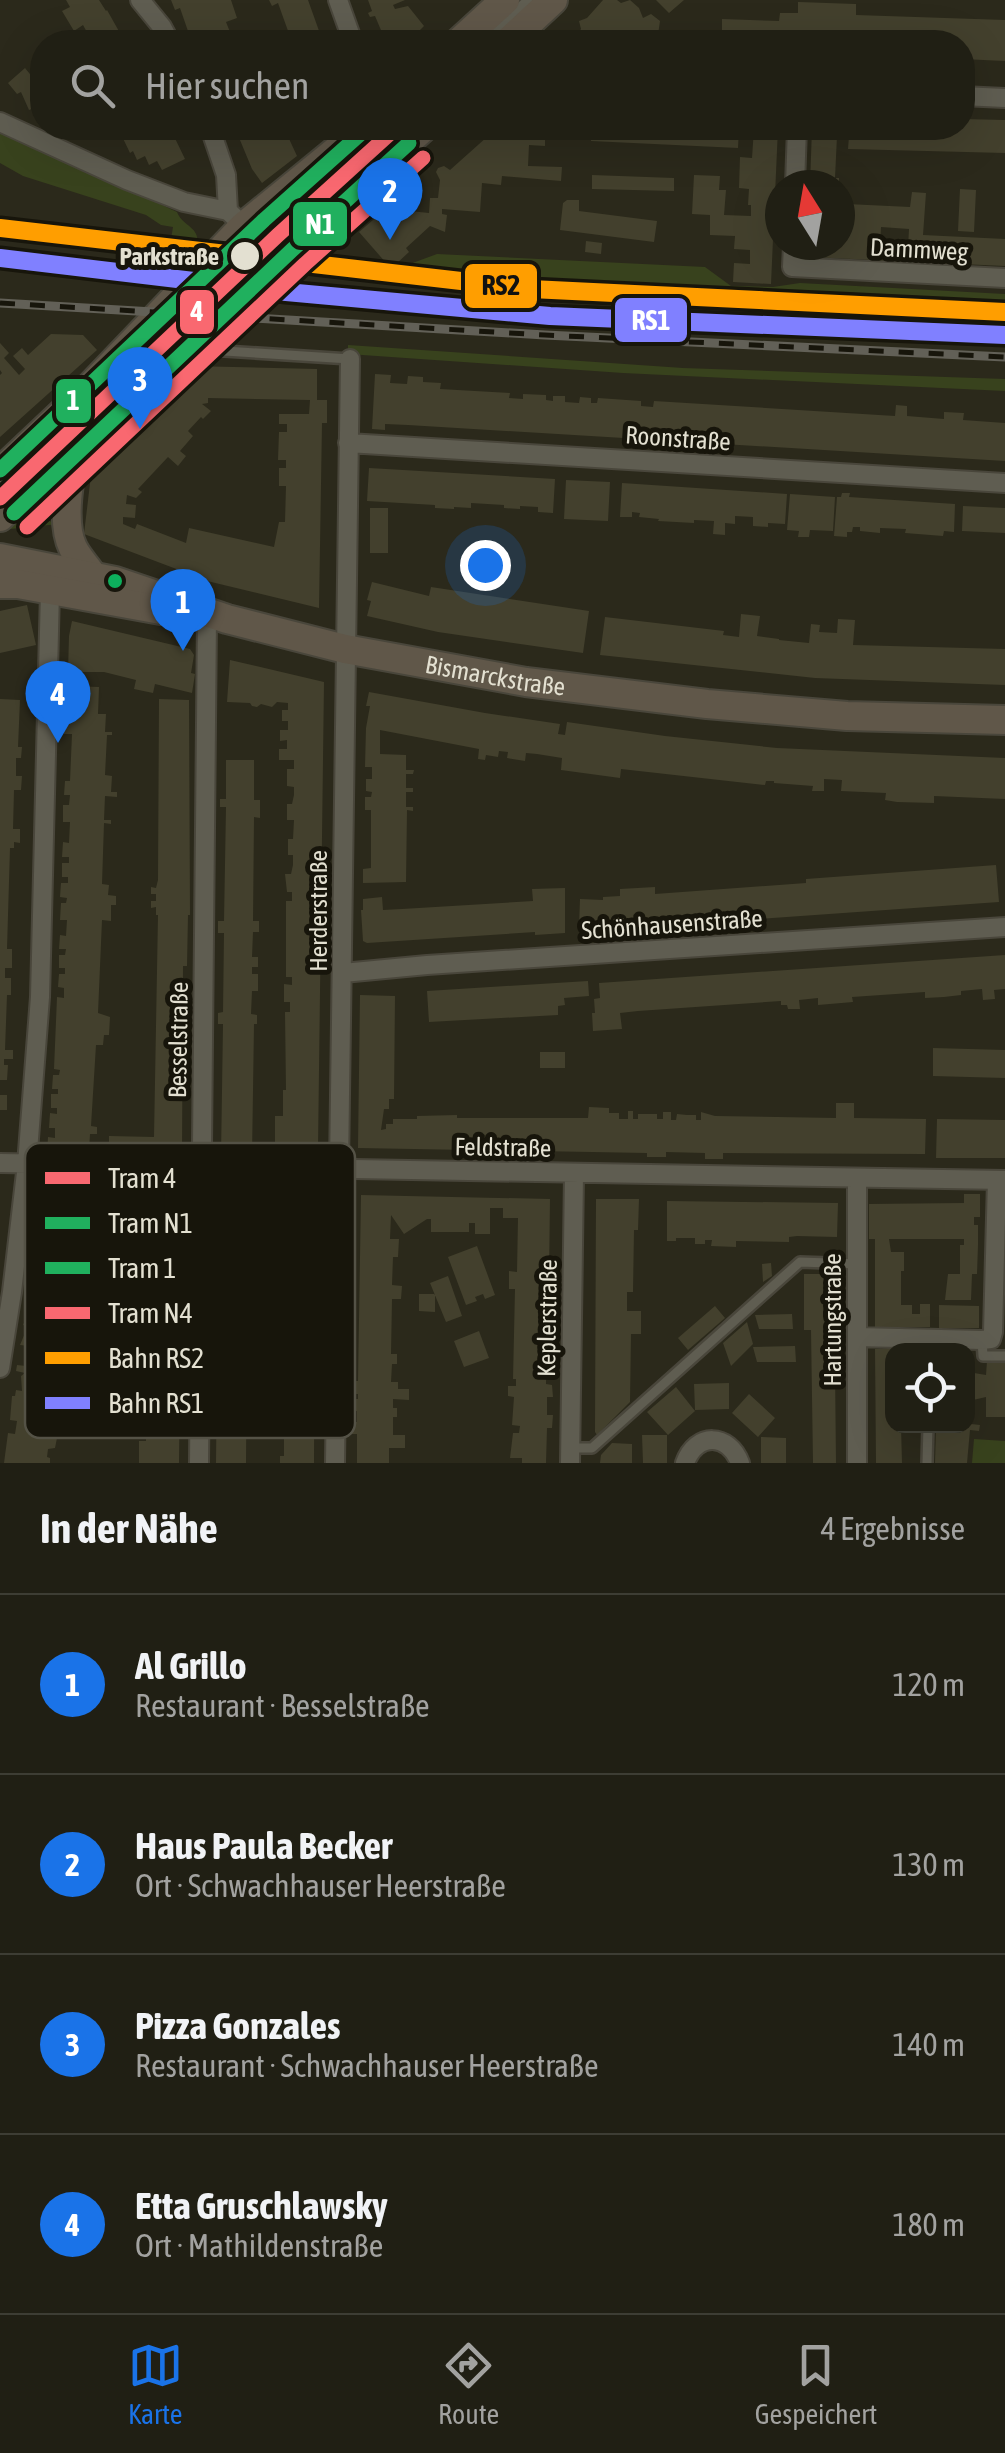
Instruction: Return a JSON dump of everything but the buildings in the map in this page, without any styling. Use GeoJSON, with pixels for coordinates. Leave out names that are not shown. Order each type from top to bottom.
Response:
{"type":"FeatureCollection","features":[{"type":"Feature","properties":{"kind":"main road"},"geometry":{"type":"LineString","coordinates":[[472,30],[505,0]]}},
{"type":"Feature","properties":{"kind":"main road"},"geometry":{"type":"LineString","coordinates":[[521,30],[553,0]]}},
{"type":"Feature","properties":{"kind":"main road"},"geometry":{"type":"LineString","coordinates":[[0,472],[88,389],[236,218],[347,140]]}},
{"type":"Feature","properties":{"kind":"main road"},"geometry":{"type":"LineString","coordinates":[[0,516],[177,344],[410,140]]}},
{"type":"Feature","properties":{"kind":"main road"},"geometry":{"type":"LineString","coordinates":[[76,444],[67,526],[76,554],[92,575]]}},
{"type":"Feature","properties":{"kind":"main road","name":"Bismarckstraße"},"geometry":{"type":"LineString","coordinates":[[0,558],[123,583],[217,618],[345,649],[526,682],[846,716],[1005,720]]}},
{"type":"Feature","properties":{"kind":"main road"},"geometry":{"type":"LineString","coordinates":[[0,584],[217,618]]}},
{"type":"Feature","properties":{"kind":"street"},"geometry":{"type":"LineString","coordinates":[[140,0],[163,30]]}},
{"type":"Feature","properties":{"kind":"street"},"geometry":{"type":"LineString","coordinates":[[338,0],[349,30]]}},
{"type":"Feature","properties":{"kind":"street"},"geometry":{"type":"LineString","coordinates":[[975,97],[1005,98]]}},
{"type":"Feature","properties":{"kind":"street"},"geometry":{"type":"LineString","coordinates":[[0,122],[30,136]]}},
{"type":"Feature","properties":{"kind":"street"},"geometry":{"type":"LineString","coordinates":[[40,140],[128,180],[236,218]]}},
{"type":"Feature","properties":{"kind":"street"},"geometry":{"type":"LineString","coordinates":[[214,140],[236,218]]}},
{"type":"Feature","properties":{"kind":"street"},"geometry":{"type":"LineString","coordinates":[[796,170],[797,140]]}},
{"type":"Feature","properties":{"kind":"street","name":"Dammweg"},"geometry":{"type":"LineString","coordinates":[[792,260],[792,267],[1005,278]]}},
{"type":"Feature","properties":{"kind":"street","name":"Herderstraße"},"geometry":{"type":"LineString","coordinates":[[339,1143],[350,358]]}},
{"type":"Feature","properties":{"kind":"street","name":"Roonstraße"},"geometry":{"type":"LineString","coordinates":[[348,443],[1005,484]]}},
{"type":"Feature","properties":{"kind":"street"},"geometry":{"type":"LineString","coordinates":[[30,1143],[40,997],[50,592]]}},
{"type":"Feature","properties":{"kind":"street","name":"Besselstraße"},"geometry":{"type":"LineString","coordinates":[[203,1143],[217,618]]}},
{"type":"Feature","properties":{"kind":"street","name":"Schönhausenstraße"},"geometry":{"type":"LineString","coordinates":[[343,973],[427,964],[1005,927]]}},
{"type":"Feature","properties":{"kind":"street","name":"Feldstraße"},"geometry":{"type":"LineString","coordinates":[[355,1169],[1001,1180]]}},
{"type":"Feature","properties":{"kind":"street","name":"Keplerstraße"},"geometry":{"type":"LineString","coordinates":[[570,1455],[574,1174]]}},
{"type":"Feature","properties":{"kind":"street","name":"Hartungstraße"},"geometry":{"type":"LineString","coordinates":[[857,1178],[857,1463]]}},
{"type":"Feature","properties":{"kind":"street"},"geometry":{"type":"LineString","coordinates":[[942,1343],[991,1338],[1001,1180]]}},
{"type":"Feature","properties":{"kind":"street"},"geometry":{"type":"LineString","coordinates":[[0,1368],[25,1188]]}},
{"type":"Feature","properties":{"kind":"street"},"geometry":{"type":"LineString","coordinates":[[857,1337],[918,1343]]}},
{"type":"Feature","properties":{"kind":"street","name":"Besselstraße"},"geometry":{"type":"LineString","coordinates":[[199,1438],[199,1463]]}},
{"type":"Feature","properties":{"kind":"street","name":"Herderstraße"},"geometry":{"type":"LineString","coordinates":[[335,1438],[335,1463]]}},
{"type":"Feature","properties":{"kind":"street"},"geometry":{"type":"LineString","coordinates":[[685,1463],[698,1444],[713,1440],[728,1444],[740,1463]]}},
{"type":"Feature","properties":{"kind":"lane"},"geometry":{"type":"LineString","coordinates":[[495,30],[528,0]]}},
{"type":"Feature","properties":{"kind":"lane"},"geometry":{"type":"LineString","coordinates":[[0,493],[377,140]]}},
{"type":"Feature","properties":{"kind":"lane"},"geometry":{"type":"LineString","coordinates":[[177,344],[209,350],[350,358]]}},
{"type":"Feature","properties":{"kind":"lane"},"geometry":{"type":"LineString","coordinates":[[570,1455],[592,1448],[800,1262],[857,1264]]}},
{"type":"Feature","properties":{"kind":"lane"},"geometry":{"type":"LineString","coordinates":[[982,1340],[983,1356],[1005,1356]]}},
{"type":"Feature","properties":{"kind":"lane"},"geometry":{"type":"LineString","coordinates":[[928,1433],[928,1463]]}},
{"type":"Feature","properties":{"kind":"green space"},"geometry":{"type":"Polygon","coordinates":[[[0,129],[177,212],[196,233],[197,243],[171,239],[173,227],[161,225],[146,215],[23,176],[0,163],[0,129]]]}},
{"type":"Feature","properties":{"kind":"green space"},"geometry":{"type":"Polygon","coordinates":[[[437,254],[705,267],[731,286],[800,283],[1005,294],[1005,302],[541,281],[399,268],[437,254]]]}},
{"type":"Feature","properties":{"kind":"green space"},"geometry":{"type":"Polygon","coordinates":[[[348,345],[683,368],[1005,379],[1005,391],[623,373],[348,354],[348,345]]]}},
{"type":"Feature","properties":{"kind":"green space"},"geometry":{"type":"Polygon","coordinates":[[[61,477],[61,491],[49,490],[46,520],[59,524],[10,529],[61,477]]]}},
{"type":"Feature","properties":{"kind":"green space"},"geometry":{"type":"Polygon","coordinates":[[[974,1439],[1005,1441],[1005,1463],[972,1463],[974,1439]]]}},
{"type":"Feature","properties":{"kind":"railway"},"geometry":{"type":"LineString","coordinates":[[0,303],[1005,357]]}},
{"type":"Feature","properties":{"kind":"tram line","name":"1"},"geometry":{"type":"LineString","coordinates":[[0,470],[354,140]]}},
{"type":"Feature","properties":{"kind":"tram line","name":"4"},"geometry":{"type":"LineString","coordinates":[[0,498],[383,140]]}},
{"type":"Feature","properties":{"kind":"tram line","name":"N1"},"geometry":{"type":"LineString","coordinates":[[14,513],[409,143]]}},
{"type":"Feature","properties":{"kind":"tram line","name":"N4"},"geometry":{"type":"LineString","coordinates":[[27,527],[423,158]]}},
{"type":"Feature","properties":{"kind":"rail line","name":"RS2"},"geometry":{"type":"LineString","coordinates":[[0,228],[531,289],[1005,312]]}},
{"type":"Feature","properties":{"kind":"rail line","name":"RS1"},"geometry":{"type":"LineString","coordinates":[[0,258],[286,292],[550,316],[1005,335]]}},
{"type":"Feature","properties":{"kind":"place","name":"Haus Paula Becker"},"geometry":{"type":"Point","coordinates":[390,240]}},
{"type":"Feature","properties":{"kind":"place","name":"Parkstraße"},"geometry":{"type":"Point","coordinates":[245,256]}},
{"type":"Feature","properties":{"kind":"place","name":"Pizza Gonzales"},"geometry":{"type":"Point","coordinates":[140,429]}},
{"type":"Feature","properties":{"kind":"place","name":"Al Grillo"},"geometry":{"type":"Point","coordinates":[183,651]}},
{"type":"Feature","properties":{"kind":"place","name":"Etta Gruschlawsky"},"geometry":{"type":"Point","coordinates":[58,743]}}]}
